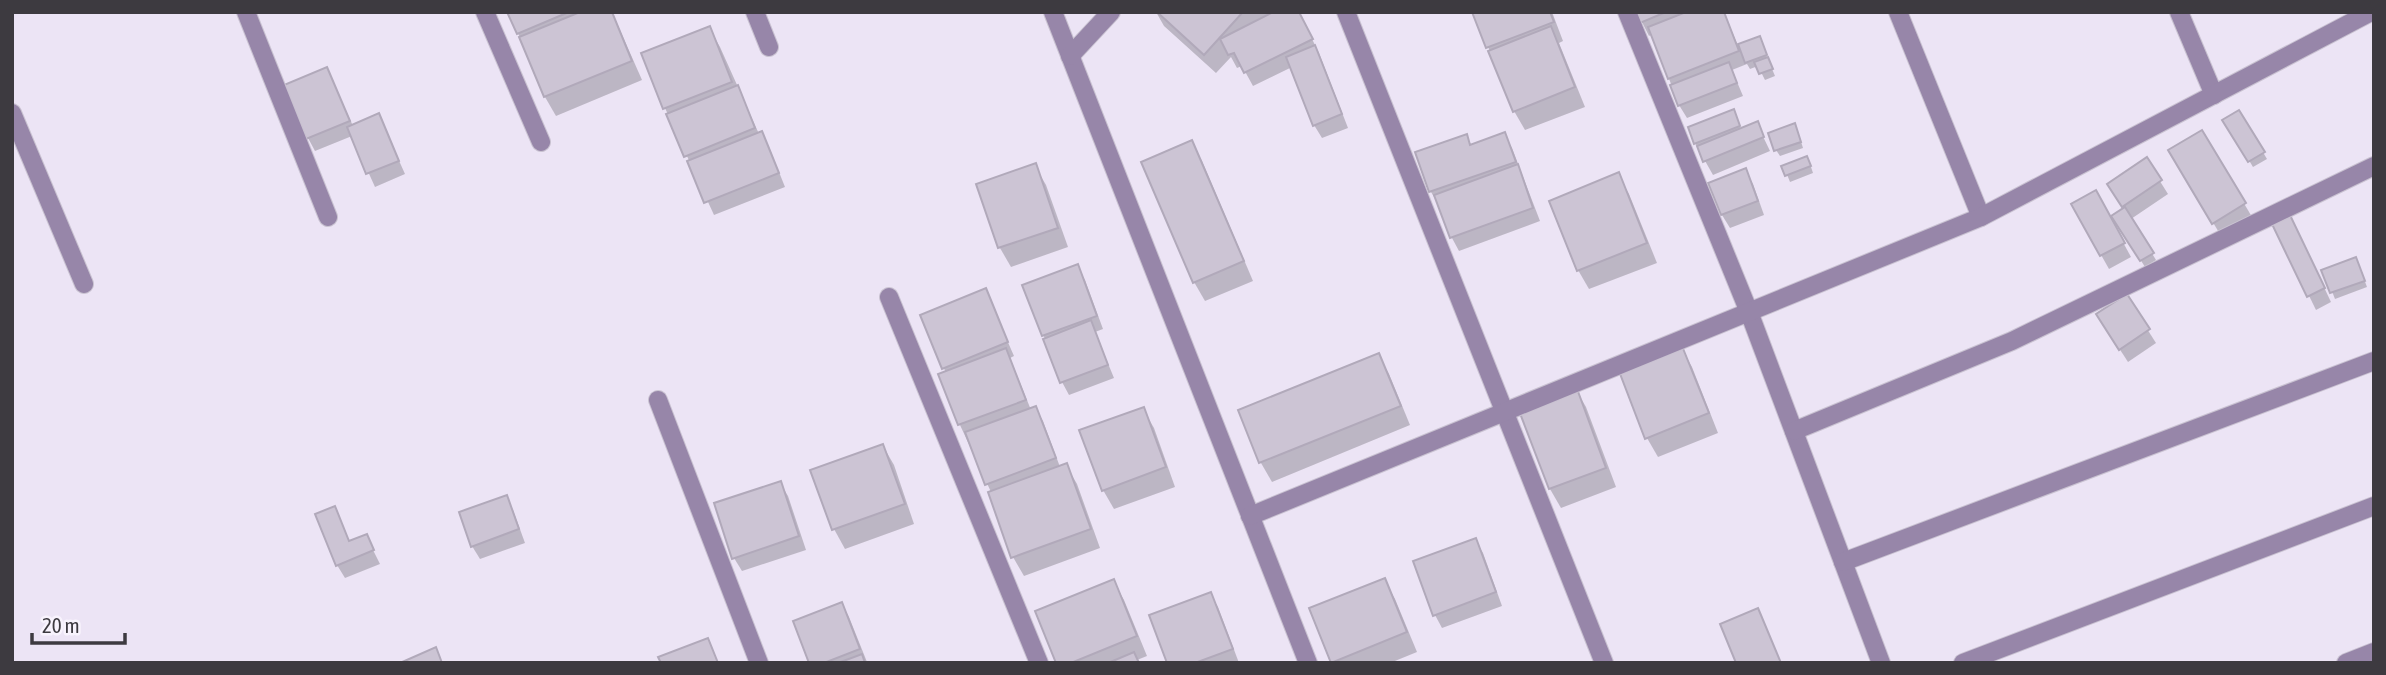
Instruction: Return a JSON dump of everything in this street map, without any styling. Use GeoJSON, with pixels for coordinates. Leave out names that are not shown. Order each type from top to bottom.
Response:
{"type":"FeatureCollection","features":[{"type":"Feature","properties":{"kind":"street"},"geometry":{"type":"LineString","coordinates":[[246,12],[328,217]]}},
{"type":"Feature","properties":{"kind":"street"},"geometry":{"type":"LineString","coordinates":[[485,12],[541,142]]}},
{"type":"Feature","properties":{"kind":"street"},"geometry":{"type":"LineString","coordinates":[[755,12],[769,47]]}},
{"type":"Feature","properties":{"kind":"street"},"geometry":{"type":"LineString","coordinates":[[1053,12],[1308,663]]}},
{"type":"Feature","properties":{"kind":"street"},"geometry":{"type":"LineString","coordinates":[[1070,56],[1111,12]]}},
{"type":"Feature","properties":{"kind":"street"},"geometry":{"type":"LineString","coordinates":[[1346,12],[1604,663]]}},
{"type":"Feature","properties":{"kind":"street"},"geometry":{"type":"LineString","coordinates":[[1627,12],[1749,312],[1881,663]]}},
{"type":"Feature","properties":{"kind":"street"},"geometry":{"type":"LineString","coordinates":[[1898,12],[1981,217]]}},
{"type":"Feature","properties":{"kind":"street"},"geometry":{"type":"LineString","coordinates":[[2179,12],[2214,95]]}},
{"type":"Feature","properties":{"kind":"street"},"geometry":{"type":"LineString","coordinates":[[1250,516],[1981,217],[2371,12]]}},
{"type":"Feature","properties":{"kind":"street"},"geometry":{"type":"LineString","coordinates":[[12,113],[83,284]]}},
{"type":"Feature","properties":{"kind":"street"},"geometry":{"type":"LineString","coordinates":[[1794,431],[2012,341],[2374,166]]}},
{"type":"Feature","properties":{"kind":"street"},"geometry":{"type":"LineString","coordinates":[[889,297],[1039,663]]}},
{"type":"Feature","properties":{"kind":"street"},"geometry":{"type":"LineString","coordinates":[[1843,562],[2374,360]]}},
{"type":"Feature","properties":{"kind":"street"},"geometry":{"type":"LineString","coordinates":[[658,400],[759,663]]}},
{"type":"Feature","properties":{"kind":"street"},"geometry":{"type":"LineString","coordinates":[[1963,663],[2374,506]]}},
{"type":"Feature","properties":{"kind":"street"},"geometry":{"type":"LineString","coordinates":[[2346,663],[2374,652]]}},
{"type":"Feature","properties":{"kind":"building"},"geometry":{"type":"Polygon","coordinates":[[[507,12],[569,12],[517,34],[507,12]]]}},
{"type":"Feature","properties":{"kind":"building"},"geometry":{"type":"Polygon","coordinates":[[[580,12],[612,12],[632,61],[544,97],[519,37],[580,12]]]}},
{"type":"Feature","properties":{"kind":"building"},"geometry":{"type":"Polygon","coordinates":[[[1157,12],[1243,12],[1204,55],[1157,12]]]}},
{"type":"Feature","properties":{"kind":"building"},"geometry":{"type":"Polygon","coordinates":[[[1273,12],[1299,12],[1313,39],[1244,73],[1234,53],[1228,55],[1220,39],[1273,12]]]}},
{"type":"Feature","properties":{"kind":"building"},"geometry":{"type":"Polygon","coordinates":[[[1472,12],[1550,12],[1554,22],[1486,48],[1472,12]]]}},
{"type":"Feature","properties":{"kind":"building"},"geometry":{"type":"Polygon","coordinates":[[[1635,12],[1666,12],[1640,23],[1635,12]]]}},
{"type":"Feature","properties":{"kind":"building"},"geometry":{"type":"Polygon","coordinates":[[[1686,12],[1724,12],[1739,51],[1668,79],[1648,27],[1686,12]]]}},
{"type":"Feature","properties":{"kind":"building"},"geometry":{"type":"Polygon","coordinates":[[[710,26],[732,82],[663,109],[641,53],[710,26]]]}},
{"type":"Feature","properties":{"kind":"building"},"geometry":{"type":"Polygon","coordinates":[[[1551,26],[1575,87],[1513,112],[1488,51],[1551,26]]]}},
{"type":"Feature","properties":{"kind":"building"},"geometry":{"type":"Polygon","coordinates":[[[1760,36],[1767,55],[1745,63],[1738,44],[1760,36]]]}},
{"type":"Feature","properties":{"kind":"building"},"geometry":{"type":"Polygon","coordinates":[[[1315,45],[1342,114],[1313,126],[1286,57],[1315,45]]]}},
{"type":"Feature","properties":{"kind":"building"},"geometry":{"type":"Polygon","coordinates":[[[1768,57],[1773,69],[1759,74],[1754,62],[1768,57]]]}},
{"type":"Feature","properties":{"kind":"building"},"geometry":{"type":"Polygon","coordinates":[[[1729,62],[1737,83],[1678,106],[1670,85],[1729,62]]]}},
{"type":"Feature","properties":{"kind":"building"},"geometry":{"type":"Polygon","coordinates":[[[327,67],[350,121],[306,139],[284,85],[327,67]]]}},
{"type":"Feature","properties":{"kind":"building"},"geometry":{"type":"Polygon","coordinates":[[[738,85],[755,128],[684,157],[666,114],[738,85]]]}},
{"type":"Feature","properties":{"kind":"building"},"geometry":{"type":"Polygon","coordinates":[[[1734,109],[1740,126],[1694,144],[1688,127],[1734,109]]]}},
{"type":"Feature","properties":{"kind":"building"},"geometry":{"type":"Polygon","coordinates":[[[2239,110],[2265,152],[2248,162],[2222,120],[2239,110]]]}},
{"type":"Feature","properties":{"kind":"building"},"geometry":{"type":"Polygon","coordinates":[[[379,113],[399,161],[366,174],[347,127],[379,113]]]}},
{"type":"Feature","properties":{"kind":"building"},"geometry":{"type":"Polygon","coordinates":[[[1758,121],[1764,137],[1703,162],[1697,146],[1758,121]]]}},
{"type":"Feature","properties":{"kind":"building"},"geometry":{"type":"Polygon","coordinates":[[[1795,123],[1801,142],[1774,151],[1768,133],[1795,123]]]}},
{"type":"Feature","properties":{"kind":"building"},"geometry":{"type":"Polygon","coordinates":[[[2202,130],[2246,203],[2212,224],[2168,150],[2202,130]]]}},
{"type":"Feature","properties":{"kind":"building"},"geometry":{"type":"Polygon","coordinates":[[[762,131],[779,173],[704,203],[687,161],[762,131]]]}},
{"type":"Feature","properties":{"kind":"building"},"geometry":{"type":"Polygon","coordinates":[[[1505,132],[1516,162],[1429,192],[1415,152],[1467,134],[1470,145],[1505,132]]]}},
{"type":"Feature","properties":{"kind":"building"},"geometry":{"type":"Polygon","coordinates":[[[1192,140],[1244,261],[1193,283],[1141,162],[1192,140]]]}},
{"type":"Feature","properties":{"kind":"building"},"geometry":{"type":"Polygon","coordinates":[[[1807,156],[1811,166],[1785,176],[1781,166],[1807,156]]]}},
{"type":"Feature","properties":{"kind":"building"},"geometry":{"type":"Polygon","coordinates":[[[2147,157],[2162,180],[2122,207],[2107,184],[2147,157]]]}},
{"type":"Feature","properties":{"kind":"building"},"geometry":{"type":"Polygon","coordinates":[[[1036,163],[1058,228],[998,248],[976,184],[1036,163]]]}},
{"type":"Feature","properties":{"kind":"building"},"geometry":{"type":"Polygon","coordinates":[[[1518,164],[1533,208],[1450,238],[1434,195],[1518,164]]]}},
{"type":"Feature","properties":{"kind":"building"},"geometry":{"type":"Polygon","coordinates":[[[1746,168],[1758,201],[1721,215],[1708,183],[1746,168]]]}},
{"type":"Feature","properties":{"kind":"building"},"geometry":{"type":"Polygon","coordinates":[[[1619,172],[1647,243],[1577,271],[1549,201],[1619,172]]]}},
{"type":"Feature","properties":{"kind":"building"},"geometry":{"type":"Polygon","coordinates":[[[2096,190],[2125,243],[2100,256],[2071,204],[2096,190]]]}},
{"type":"Feature","properties":{"kind":"building"},"geometry":{"type":"Polygon","coordinates":[[[2125,207],[2154,253],[2140,261],[2111,216],[2125,207]]]}},
{"type":"Feature","properties":{"kind":"building"},"geometry":{"type":"Polygon","coordinates":[[[2289,213],[2325,288],[2307,297],[2271,222],[2289,213]]]}},
{"type":"Feature","properties":{"kind":"building"},"geometry":{"type":"Polygon","coordinates":[[[2356,257],[2365,281],[2330,293],[2321,270],[2356,257]]]}},
{"type":"Feature","properties":{"kind":"building"},"geometry":{"type":"Polygon","coordinates":[[[1078,264],[1097,316],[1042,336],[1022,285],[1078,264]]]}},
{"type":"Feature","properties":{"kind":"building"},"geometry":{"type":"Polygon","coordinates":[[[986,288],[1008,342],[942,369],[920,315],[986,288]]]}},
{"type":"Feature","properties":{"kind":"building"},"geometry":{"type":"Polygon","coordinates":[[[2127,294],[2150,329],[2119,350],[2096,314],[2127,294]]]}},
{"type":"Feature","properties":{"kind":"building"},"geometry":{"type":"Polygon","coordinates":[[[1091,320],[1108,365],[1060,383],[1043,339],[1091,320]]]}},
{"type":"Feature","properties":{"kind":"building"},"geometry":{"type":"Polygon","coordinates":[[[1682,346],[1709,413],[1645,439],[1619,371],[1682,346]]]}},
{"type":"Feature","properties":{"kind":"building"},"geometry":{"type":"Polygon","coordinates":[[[1006,348],[1026,400],[958,425],[938,374],[1006,348]]]}},
{"type":"Feature","properties":{"kind":"building"},"geometry":{"type":"Polygon","coordinates":[[[1379,353],[1401,406],[1259,463],[1238,410],[1379,353]]]}},
{"type":"Feature","properties":{"kind":"building"},"geometry":{"type":"Polygon","coordinates":[[[1576,386],[1606,468],[1549,489],[1518,408],[1576,386]]]}},
{"type":"Feature","properties":{"kind":"building"},"geometry":{"type":"Polygon","coordinates":[[[1036,406],[1056,458],[985,485],[965,432],[1036,406]]]}},
{"type":"Feature","properties":{"kind":"building"},"geometry":{"type":"Polygon","coordinates":[[[1144,407],[1166,467],[1102,491],[1079,430],[1144,407]]]}},
{"type":"Feature","properties":{"kind":"building"},"geometry":{"type":"Polygon","coordinates":[[[883,444],[905,504],[832,530],[810,470],[883,444]]]}},
{"type":"Feature","properties":{"kind":"building"},"geometry":{"type":"Polygon","coordinates":[[[1067,463],[1091,529],[1011,558],[988,492],[1067,463]]]}},
{"type":"Feature","properties":{"kind":"building"},"geometry":{"type":"Polygon","coordinates":[[[781,481],[799,536],[732,559],[714,503],[781,481]]]}},
{"type":"Feature","properties":{"kind":"building"},"geometry":{"type":"Polygon","coordinates":[[[507,495],[519,529],[471,547],[459,512],[507,495]]]}},
{"type":"Feature","properties":{"kind":"building"},"geometry":{"type":"Polygon","coordinates":[[[335,506],[349,541],[367,534],[374,550],[336,566],[315,514],[335,506]]]}},
{"type":"Feature","properties":{"kind":"building"},"geometry":{"type":"Polygon","coordinates":[[[1476,538],[1496,592],[1433,616],[1413,561],[1476,538]]]}},
{"type":"Feature","properties":{"kind":"building"},"geometry":{"type":"Polygon","coordinates":[[[1385,578],[1407,632],[1331,663],[1309,608],[1385,578]]]}},
{"type":"Feature","properties":{"kind":"building"},"geometry":{"type":"Polygon","coordinates":[[[1114,579],[1137,636],[1071,663],[1056,663],[1035,611],[1114,579]]]}},
{"type":"Feature","properties":{"kind":"building"},"geometry":{"type":"Polygon","coordinates":[[[1211,592],[1233,649],[1195,663],[1167,663],[1149,615],[1211,592]]]}},
{"type":"Feature","properties":{"kind":"building"},"geometry":{"type":"Polygon","coordinates":[[[842,602],[860,649],[824,663],[809,663],[793,621],[842,602]]]}},
{"type":"Feature","properties":{"kind":"building"},"geometry":{"type":"Polygon","coordinates":[[[1758,608],[1781,663],[1736,663],[1720,624],[1758,608]]]}},
{"type":"Feature","properties":{"kind":"building"},"geometry":{"type":"Polygon","coordinates":[[[708,638],[718,663],[661,663],[658,657],[708,638]]]}},
{"type":"Feature","properties":{"kind":"building"},"geometry":{"type":"Polygon","coordinates":[[[436,647],[442,663],[400,663],[436,647]]]}},
{"type":"Feature","properties":{"kind":"building"},"geometry":{"type":"Polygon","coordinates":[[[1134,652],[1139,663],[1108,663],[1134,652]]]}},
{"type":"Feature","properties":{"kind":"building"},"geometry":{"type":"Polygon","coordinates":[[[862,654],[865,663],[838,663],[862,654]]]}}]}
